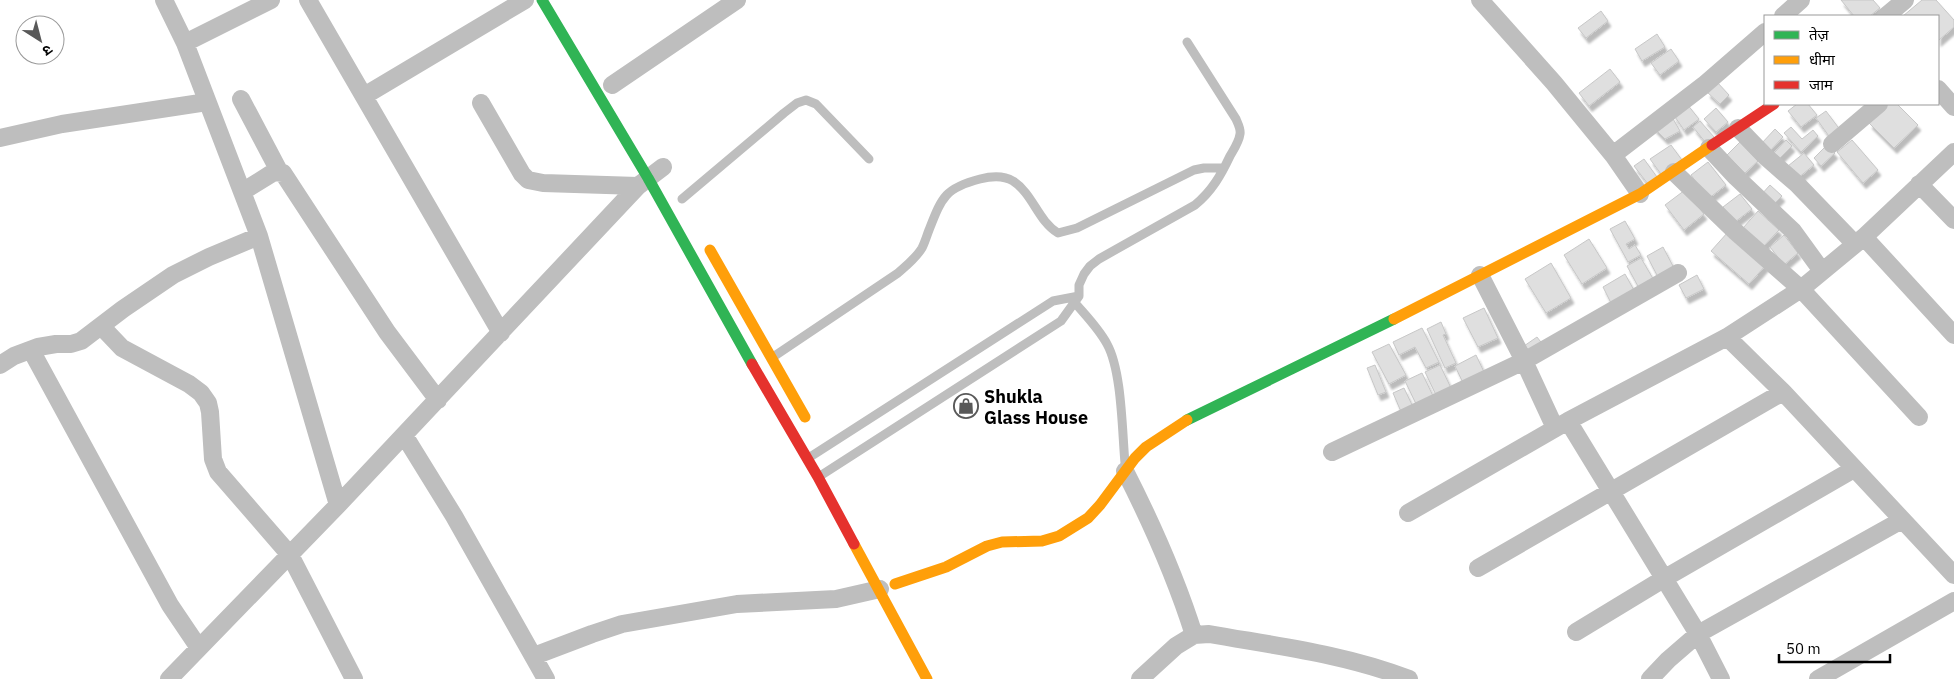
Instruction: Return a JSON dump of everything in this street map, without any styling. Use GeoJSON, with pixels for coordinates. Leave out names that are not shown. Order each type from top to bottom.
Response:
{"type":"FeatureCollection","features":[{"type":"Feature","properties":{"kind":"main road"},"geometry":{"type":"LineString","coordinates":[[542,0],[643,182],[763,364],[809,424]]}},
{"type":"Feature","properties":{"kind":"main road"},"geometry":{"type":"LineString","coordinates":[[891,585],[946,567],[987,546],[1002,542],[1042,541],[1059,536],[1088,518],[1135,458],[1146,448],[1189,419],[1640,194],[1772,105]]}},
{"type":"Feature","properties":{"kind":"main road"},"geometry":{"type":"LineString","coordinates":[[706,241],[818,477],[891,585],[927,679]]}},
{"type":"Feature","properties":{"kind":"main road"},"geometry":{"type":"LineString","coordinates":[[821,445],[835,472]]}},
{"type":"Feature","properties":{"kind":"street"},"geometry":{"type":"LineString","coordinates":[[164,0],[185,43],[259,236],[338,506]]}},
{"type":"Feature","properties":{"kind":"street"},"geometry":{"type":"LineString","coordinates":[[185,43],[271,0]]}},
{"type":"Feature","properties":{"kind":"street"},"geometry":{"type":"LineString","coordinates":[[308,0],[501,333]]}},
{"type":"Feature","properties":{"kind":"street"},"geometry":{"type":"LineString","coordinates":[[364,96],[526,0]]}},
{"type":"Feature","properties":{"kind":"street"},"geometry":{"type":"LineString","coordinates":[[612,85],[738,0]]}},
{"type":"Feature","properties":{"kind":"street"},"geometry":{"type":"LineString","coordinates":[[1480,0],[1554,83],[1613,155],[1640,194]]}},
{"type":"Feature","properties":{"kind":"street"},"geometry":{"type":"LineString","coordinates":[[1784,15],[1802,0]]}},
{"type":"Feature","properties":{"kind":"street"},"geometry":{"type":"LineString","coordinates":[[1887,15],[1905,0]]}},
{"type":"Feature","properties":{"kind":"street"},"geometry":{"type":"LineString","coordinates":[[1613,155],[1704,86],[1764,33]]}},
{"type":"Feature","properties":{"kind":"street"},"geometry":{"type":"LineString","coordinates":[[1939,90],[1954,107]]}},
{"type":"Feature","properties":{"kind":"street"},"geometry":{"type":"LineString","coordinates":[[241,99],[279,171],[286,178],[387,332],[438,400]]}},
{"type":"Feature","properties":{"kind":"street"},"geometry":{"type":"LineString","coordinates":[[0,138],[62,124],[208,102]]}},
{"type":"Feature","properties":{"kind":"street"},"geometry":{"type":"LineString","coordinates":[[481,103],[522,174],[528,180],[543,184],[643,182]]}},
{"type":"Feature","properties":{"kind":"street"},"geometry":{"type":"LineString","coordinates":[[1832,144],[1878,105]]}},
{"type":"Feature","properties":{"kind":"street"},"geometry":{"type":"LineString","coordinates":[[1738,128],[1766,157],[1859,240],[1954,334]]}},
{"type":"Feature","properties":{"kind":"street"},"geometry":{"type":"LineString","coordinates":[[1709,148],[1736,177],[1793,231],[1822,271]]}},
{"type":"Feature","properties":{"kind":"street"},"geometry":{"type":"LineString","coordinates":[[1408,513],[1561,424],[1727,337],[1801,288],[1822,271],[1859,240],[1954,152]]}},
{"type":"Feature","properties":{"kind":"street"},"geometry":{"type":"LineString","coordinates":[[171,678],[338,506],[643,182],[663,167]]}},
{"type":"Feature","properties":{"kind":"street"},"geometry":{"type":"LineString","coordinates":[[242,192],[269,174],[279,171]]}},
{"type":"Feature","properties":{"kind":"street"},"geometry":{"type":"LineString","coordinates":[[1674,172],[1736,232],[1801,288],[1919,417]]}},
{"type":"Feature","properties":{"kind":"street"},"geometry":{"type":"LineString","coordinates":[[1919,184],[1954,220]]}},
{"type":"Feature","properties":{"kind":"street"},"geometry":{"type":"LineString","coordinates":[[0,365],[14,356],[30,350],[81,341],[123,309],[173,275],[208,257],[259,236]]}},
{"type":"Feature","properties":{"kind":"street"},"geometry":{"type":"LineString","coordinates":[[1332,452],[1524,361],[1678,273]]}},
{"type":"Feature","properties":{"kind":"street"},"geometry":{"type":"LineString","coordinates":[[1480,275],[1524,361],[1561,424],[1612,492],[1698,634],[1721,679]]}},
{"type":"Feature","properties":{"kind":"street"},"geometry":{"type":"LineString","coordinates":[[101,326],[122,348],[189,384],[201,393],[208,403],[210,412],[213,459],[218,472],[290,554],[354,679]]}},
{"type":"Feature","properties":{"kind":"street"},"geometry":{"type":"LineString","coordinates":[[1727,337],[1783,392],[1954,575]]}},
{"type":"Feature","properties":{"kind":"street"},"geometry":{"type":"LineString","coordinates":[[30,350],[170,605],[199,648]]}},
{"type":"Feature","properties":{"kind":"street"},"geometry":{"type":"LineString","coordinates":[[1478,568],[1783,392]]}},
{"type":"Feature","properties":{"kind":"street"},"geometry":{"type":"LineString","coordinates":[[404,435],[454,516],[546,679]]}},
{"type":"Feature","properties":{"kind":"street"},"geometry":{"type":"LineString","coordinates":[[1576,632],[1665,578],[1854,469]]}},
{"type":"Feature","properties":{"kind":"street"},"geometry":{"type":"LineString","coordinates":[[1125,471],[1142,502],[1182,596],[1194,635]]}},
{"type":"Feature","properties":{"kind":"street"},"geometry":{"type":"LineString","coordinates":[[1650,679],[1668,660],[1698,634],[1902,520]]}},
{"type":"Feature","properties":{"kind":"street"},"geometry":{"type":"LineString","coordinates":[[534,656],[622,624],[737,604],[836,599],[891,585]]}},
{"type":"Feature","properties":{"kind":"street"},"geometry":{"type":"LineString","coordinates":[[1818,679],[1954,601]]}},
{"type":"Feature","properties":{"kind":"street"},"geometry":{"type":"LineString","coordinates":[[1140,679],[1176,646],[1194,635],[1209,634],[1332,655],[1380,668],[1409,679]]}},
{"type":"Feature","properties":{"kind":"lane"},"geometry":{"type":"LineString","coordinates":[[818,477],[835,472],[1061,321],[1075,298],[1090,266],[1099,259],[1195,205],[1206,196],[1216,184],[1237,143],[1240,127],[1187,42]]}},
{"type":"Feature","properties":{"kind":"lane"},"geometry":{"type":"LineString","coordinates":[[682,200],[784,113],[797,103],[806,100],[816,104],[869,159]]}},
{"type":"Feature","properties":{"kind":"lane"},"geometry":{"type":"LineString","coordinates":[[763,364],[898,272],[916,256],[923,246],[939,205],[948,192],[960,184],[990,176],[1005,177],[1022,189],[1043,220],[1058,233],[1078,228],[1194,170],[1224,168]]}},
{"type":"Feature","properties":{"kind":"lane"},"geometry":{"type":"LineString","coordinates":[[808,458],[821,445],[1053,301],[1075,298]]}},
{"type":"Feature","properties":{"kind":"lane"},"geometry":{"type":"LineString","coordinates":[[1075,298],[1108,345],[1115,367],[1125,471]]}},
{"type":"Feature","properties":{"kind":"building"},"geometry":{"type":"Polygon","coordinates":[[[1841,0],[1873,0],[1880,8],[1871,15],[1853,15],[1841,0]]]}},
{"type":"Feature","properties":{"kind":"building"},"geometry":{"type":"Polygon","coordinates":[[[1922,0],[1936,0],[1954,20],[1954,27],[1939,40],[1939,15],[1904,15],[1922,0]]]}},
{"type":"Feature","properties":{"kind":"building"},"geometry":{"type":"Polygon","coordinates":[[[1601,11],[1608,21],[1586,38],[1578,28],[1601,11]]]}},
{"type":"Feature","properties":{"kind":"building"},"geometry":{"type":"Polygon","coordinates":[[[1657,34],[1665,47],[1642,61],[1635,49],[1657,34]]]}},
{"type":"Feature","properties":{"kind":"building"},"geometry":{"type":"Polygon","coordinates":[[[1671,49],[1679,61],[1660,75],[1651,63],[1671,49]]]}},
{"type":"Feature","properties":{"kind":"building"},"geometry":{"type":"Polygon","coordinates":[[[1610,69],[1620,82],[1589,106],[1579,93],[1610,69]]]}},
{"type":"Feature","properties":{"kind":"building"},"geometry":{"type":"Polygon","coordinates":[[[1717,82],[1729,95],[1720,104],[1707,92],[1717,82]]]}},
{"type":"Feature","properties":{"kind":"building"},"geometry":{"type":"Polygon","coordinates":[[[1687,104],[1699,119],[1684,130],[1673,114],[1687,104]]]}},
{"type":"Feature","properties":{"kind":"building"},"geometry":{"type":"Polygon","coordinates":[[[1796,105],[1809,105],[1817,115],[1801,127],[1788,111],[1796,105]]]}},
{"type":"Feature","properties":{"kind":"building"},"geometry":{"type":"Polygon","coordinates":[[[1887,105],[1898,105],[1918,125],[1894,148],[1869,123],[1887,105]]]}},
{"type":"Feature","properties":{"kind":"building"},"geometry":{"type":"Polygon","coordinates":[[[1716,108],[1728,122],[1716,132],[1704,119],[1716,108]]]}},
{"type":"Feature","properties":{"kind":"building"},"geometry":{"type":"Polygon","coordinates":[[[1826,111],[1841,131],[1831,139],[1816,118],[1826,111]]]}},
{"type":"Feature","properties":{"kind":"building"},"geometry":{"type":"Polygon","coordinates":[[[1672,117],[1680,131],[1665,139],[1653,127],[1672,117]]]}},
{"type":"Feature","properties":{"kind":"building"},"geometry":{"type":"Polygon","coordinates":[[[1700,121],[1714,137],[1706,143],[1693,127],[1700,121]]]}},
{"type":"Feature","properties":{"kind":"building"},"geometry":{"type":"Polygon","coordinates":[[[1791,127],[1802,139],[1813,130],[1818,136],[1801,152],[1784,133],[1791,127]]]}},
{"type":"Feature","properties":{"kind":"building"},"geometry":{"type":"Polygon","coordinates":[[[1775,129],[1783,137],[1769,152],[1761,144],[1775,129]]]}},
{"type":"Feature","properties":{"kind":"building"},"geometry":{"type":"Polygon","coordinates":[[[1786,140],[1792,146],[1780,158],[1774,153],[1786,140]]]}},
{"type":"Feature","properties":{"kind":"building"},"geometry":{"type":"Polygon","coordinates":[[[1852,140],[1878,170],[1863,183],[1837,152],[1852,140]]]}},
{"type":"Feature","properties":{"kind":"building"},"geometry":{"type":"Polygon","coordinates":[[[1740,142],[1758,161],[1745,173],[1727,155],[1740,142]]]}},
{"type":"Feature","properties":{"kind":"building"},"geometry":{"type":"Polygon","coordinates":[[[1671,145],[1682,160],[1661,174],[1650,159],[1671,145]]]}},
{"type":"Feature","properties":{"kind":"building"},"geometry":{"type":"Polygon","coordinates":[[[1827,145],[1835,153],[1821,166],[1814,158],[1827,145]]]}},
{"type":"Feature","properties":{"kind":"building"},"geometry":{"type":"Polygon","coordinates":[[[1804,153],[1814,165],[1798,178],[1788,166],[1804,153]]]}},
{"type":"Feature","properties":{"kind":"building"},"geometry":{"type":"Polygon","coordinates":[[[1644,159],[1657,177],[1648,184],[1634,166],[1644,159]]]}},
{"type":"Feature","properties":{"kind":"building"},"geometry":{"type":"Polygon","coordinates":[[[1708,162],[1726,185],[1708,199],[1691,175],[1708,162]]]}},
{"type":"Feature","properties":{"kind":"building"},"geometry":{"type":"Polygon","coordinates":[[[1770,185],[1782,196],[1773,205],[1761,195],[1770,185]]]}},
{"type":"Feature","properties":{"kind":"building"},"geometry":{"type":"Polygon","coordinates":[[[1685,190],[1704,214],[1684,230],[1665,205],[1685,190]]]}},
{"type":"Feature","properties":{"kind":"building"},"geometry":{"type":"Polygon","coordinates":[[[1740,194],[1752,209],[1735,222],[1723,207],[1740,194]]]}},
{"type":"Feature","properties":{"kind":"building"},"geometry":{"type":"Polygon","coordinates":[[[1758,211],[1779,230],[1763,247],[1743,228],[1758,211]]]}},
{"type":"Feature","properties":{"kind":"building"},"geometry":{"type":"Polygon","coordinates":[[[1625,221],[1635,239],[1626,244],[1629,249],[1635,245],[1641,255],[1628,262],[1610,229],[1625,221]]]}},
{"type":"Feature","properties":{"kind":"building"},"geometry":{"type":"Polygon","coordinates":[[[1728,232],[1766,265],[1749,284],[1711,251],[1728,232]]]}},
{"type":"Feature","properties":{"kind":"building"},"geometry":{"type":"Polygon","coordinates":[[[1784,235],[1798,253],[1784,265],[1770,247],[1784,235]]]}},
{"type":"Feature","properties":{"kind":"building"},"geometry":{"type":"Polygon","coordinates":[[[1589,239],[1607,268],[1582,284],[1564,255],[1589,239]]]}},
{"type":"Feature","properties":{"kind":"building"},"geometry":{"type":"Polygon","coordinates":[[[1663,247],[1675,270],[1659,279],[1647,256],[1663,247]]]}},
{"type":"Feature","properties":{"kind":"building"},"geometry":{"type":"Polygon","coordinates":[[[1641,258],[1655,282],[1640,290],[1627,266],[1641,258]]]}},
{"type":"Feature","properties":{"kind":"building"},"geometry":{"type":"Polygon","coordinates":[[[1551,263],[1571,298],[1546,313],[1525,279],[1551,263]]]}},
{"type":"Feature","properties":{"kind":"building"},"geometry":{"type":"Polygon","coordinates":[[[1625,274],[1635,292],[1612,305],[1603,287],[1625,274]]]}},
{"type":"Feature","properties":{"kind":"building"},"geometry":{"type":"Polygon","coordinates":[[[1697,275],[1704,289],[1686,298],[1679,285],[1697,275]]]}},
{"type":"Feature","properties":{"kind":"building"},"geometry":{"type":"Polygon","coordinates":[[[1484,308],[1498,338],[1478,347],[1463,318],[1484,308]]]}},
{"type":"Feature","properties":{"kind":"building"},"geometry":{"type":"Polygon","coordinates":[[[1441,322],[1446,334],[1443,335],[1456,363],[1445,368],[1427,329],[1441,322]]]}},
{"type":"Feature","properties":{"kind":"building"},"geometry":{"type":"Polygon","coordinates":[[[1422,328],[1439,362],[1426,368],[1415,347],[1399,355],[1393,342],[1422,328]]]}},
{"type":"Feature","properties":{"kind":"building"},"geometry":{"type":"Polygon","coordinates":[[[1537,337],[1544,346],[1531,356],[1524,346],[1537,337]]]}},
{"type":"Feature","properties":{"kind":"building"},"geometry":{"type":"Polygon","coordinates":[[[1389,344],[1406,375],[1389,384],[1372,352],[1389,344]]]}},
{"type":"Feature","properties":{"kind":"building"},"geometry":{"type":"Polygon","coordinates":[[[1476,355],[1485,374],[1464,385],[1455,366],[1476,355]]]}},
{"type":"Feature","properties":{"kind":"building"},"geometry":{"type":"Polygon","coordinates":[[[1375,365],[1386,392],[1378,395],[1367,368],[1375,365]]]}},
{"type":"Feature","properties":{"kind":"building"},"geometry":{"type":"Polygon","coordinates":[[[1440,365],[1452,390],[1437,397],[1425,372],[1440,365]]]}},
{"type":"Feature","properties":{"kind":"building"},"geometry":{"type":"Polygon","coordinates":[[[1422,373],[1435,400],[1418,408],[1405,381],[1422,373]]]}},
{"type":"Feature","properties":{"kind":"building"},"geometry":{"type":"Polygon","coordinates":[[[1404,388],[1414,409],[1402,414],[1393,393],[1404,388]]]}},
{"type":"Feature","properties":{"kind":"traffic: fast"},"geometry":{"type":"LineString","coordinates":[[542,0],[648,178],[752,364]]}},
{"type":"Feature","properties":{"kind":"traffic: fast"},"geometry":{"type":"LineString","coordinates":[[1187,420],[1394,319]]}},
{"type":"Feature","properties":{"kind":"traffic: slow"},"geometry":{"type":"LineString","coordinates":[[1394,319],[1640,194],[1712,145]]}},
{"type":"Feature","properties":{"kind":"traffic: slow"},"geometry":{"type":"LineString","coordinates":[[710,250],[805,417]]}},
{"type":"Feature","properties":{"kind":"traffic: slow"},"geometry":{"type":"LineString","coordinates":[[895,584],[946,567],[987,546],[1002,542],[1042,541],[1059,536],[1088,518],[1135,458],[1146,447],[1187,420]]}},
{"type":"Feature","properties":{"kind":"traffic: slow"},"geometry":{"type":"LineString","coordinates":[[854,544],[927,679]]}},
{"type":"Feature","properties":{"kind":"traffic: jam"},"geometry":{"type":"LineString","coordinates":[[1712,145],[1772,105]]}},
{"type":"Feature","properties":{"kind":"traffic: jam"},"geometry":{"type":"LineString","coordinates":[[752,364],[818,477],[854,544]]}},
{"type":"Feature","properties":{"kind":"place","name":"Shukla Glass House"},"geometry":{"type":"Point","coordinates":[966,406]}}]}
